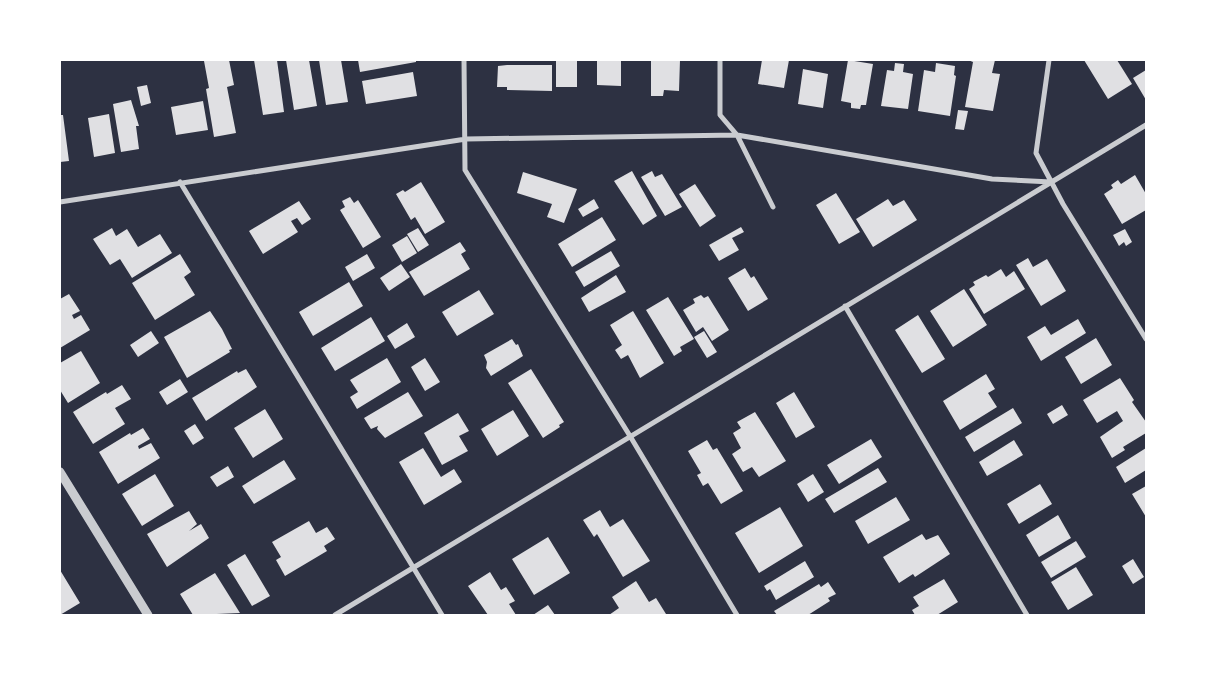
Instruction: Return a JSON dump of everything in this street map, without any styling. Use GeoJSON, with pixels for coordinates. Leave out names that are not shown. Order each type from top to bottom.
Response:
{"type":"FeatureCollection","features":[{"type":"Feature","properties":{"kind":"street"},"geometry":{"type":"LineString","coordinates":[[464,60],[465,170],[630,436],[736,615]]}},
{"type":"Feature","properties":{"kind":"street"},"geometry":{"type":"LineString","coordinates":[[720,60],[720,115],[738,135],[773,207]]}},
{"type":"Feature","properties":{"kind":"street"},"geometry":{"type":"LineString","coordinates":[[1049,60],[1036,153],[1051,182],[1146,339]]}},
{"type":"Feature","properties":{"kind":"street"},"geometry":{"type":"LineString","coordinates":[[335,615],[1146,125]]}},
{"type":"Feature","properties":{"kind":"street"},"geometry":{"type":"LineString","coordinates":[[60,202],[466,139],[738,135],[992,179],[1051,182]]}},
{"type":"Feature","properties":{"kind":"street"},"geometry":{"type":"LineString","coordinates":[[180,182],[442,615]]}},
{"type":"Feature","properties":{"kind":"street"},"geometry":{"type":"LineString","coordinates":[[845,306],[1027,615]]}},
{"type":"Feature","properties":{"kind":"street"},"geometry":{"type":"LineString","coordinates":[[60,472],[148,615]]}},
{"type":"Feature","properties":{"kind":"building"},"geometry":{"type":"Polygon","coordinates":[[[229,60],[234,85],[227,87],[236,133],[214,137],[206,89],[209,88],[204,61],[229,60]]]}},
{"type":"Feature","properties":{"kind":"building"},"geometry":{"type":"Polygon","coordinates":[[[254,60],[277,60],[284,112],[263,115],[254,60]]]}},
{"type":"Feature","properties":{"kind":"building"},"geometry":{"type":"Polygon","coordinates":[[[286,60],[309,60],[317,106],[294,110],[286,60]]]}},
{"type":"Feature","properties":{"kind":"building"},"geometry":{"type":"Polygon","coordinates":[[[319,60],[341,60],[348,102],[326,105],[319,60]]]}},
{"type":"Feature","properties":{"kind":"building"},"geometry":{"type":"Polygon","coordinates":[[[358,60],[416,60],[416,62],[360,72],[358,60]]]}},
{"type":"Feature","properties":{"kind":"building"},"geometry":{"type":"Polygon","coordinates":[[[556,60],[577,60],[577,87],[556,87],[556,60]]]}},
{"type":"Feature","properties":{"kind":"building"},"geometry":{"type":"Polygon","coordinates":[[[597,60],[621,60],[621,86],[597,85],[597,60]]]}},
{"type":"Feature","properties":{"kind":"building"},"geometry":{"type":"Polygon","coordinates":[[[651,60],[680,60],[679,91],[664,90],[663,96],[651,96],[651,60]]]}},
{"type":"Feature","properties":{"kind":"building"},"geometry":{"type":"Polygon","coordinates":[[[762,60],[789,60],[784,88],[758,84],[762,60]]]}},
{"type":"Feature","properties":{"kind":"building"},"geometry":{"type":"Polygon","coordinates":[[[848,60],[873,64],[866,105],[861,105],[860,109],[851,108],[851,103],[841,101],[848,60]]]}},
{"type":"Feature","properties":{"kind":"building"},"geometry":{"type":"Polygon","coordinates":[[[968,60],[995,60],[992,73],[1000,74],[993,111],[965,107],[973,62],[968,60]]]}},
{"type":"Feature","properties":{"kind":"building"},"geometry":{"type":"Polygon","coordinates":[[[1084,60],[1117,60],[1132,84],[1108,99],[1084,60]]]}},
{"type":"Feature","properties":{"kind":"building"},"geometry":{"type":"Polygon","coordinates":[[[895,63],[904,64],[903,72],[913,74],[908,109],[881,106],[887,70],[894,71],[895,63]]]}},
{"type":"Feature","properties":{"kind":"building"},"geometry":{"type":"Polygon","coordinates":[[[936,63],[955,66],[954,75],[956,76],[950,116],[918,111],[924,70],[935,72],[936,63]]]}},
{"type":"Feature","properties":{"kind":"building"},"geometry":{"type":"Polygon","coordinates":[[[552,65],[552,91],[507,90],[507,87],[497,87],[498,66],[552,65]]]}},
{"type":"Feature","properties":{"kind":"building"},"geometry":{"type":"Polygon","coordinates":[[[803,69],[828,74],[823,108],[798,104],[803,69]]]}},
{"type":"Feature","properties":{"kind":"building"},"geometry":{"type":"Polygon","coordinates":[[[1146,70],[1146,100],[1133,78],[1146,70]]]}},
{"type":"Feature","properties":{"kind":"building"},"geometry":{"type":"Polygon","coordinates":[[[413,72],[417,96],[366,104],[362,81],[413,72]]]}},
{"type":"Feature","properties":{"kind":"building"},"geometry":{"type":"Polygon","coordinates":[[[147,85],[151,103],[141,106],[137,87],[147,85]]]}},
{"type":"Feature","properties":{"kind":"building"},"geometry":{"type":"Polygon","coordinates":[[[131,100],[139,126],[136,126],[139,149],[121,152],[113,104],[131,100]]]}},
{"type":"Feature","properties":{"kind":"building"},"geometry":{"type":"Polygon","coordinates":[[[203,101],[208,130],[176,135],[171,107],[203,101]]]}},
{"type":"Feature","properties":{"kind":"building"},"geometry":{"type":"Polygon","coordinates":[[[958,110],[968,111],[964,130],[955,129],[958,110]]]}},
{"type":"Feature","properties":{"kind":"building"},"geometry":{"type":"Polygon","coordinates":[[[109,114],[115,153],[94,157],[88,118],[109,114]]]}},
{"type":"Feature","properties":{"kind":"building"},"geometry":{"type":"Polygon","coordinates":[[[60,115],[63,115],[69,161],[60,162],[60,115]]]}},
{"type":"Feature","properties":{"kind":"building"},"geometry":{"type":"Polygon","coordinates":[[[632,171],[657,216],[643,225],[614,181],[632,171]]]}},
{"type":"Feature","properties":{"kind":"building"},"geometry":{"type":"Polygon","coordinates":[[[652,171],[655,177],[662,174],[682,207],[665,216],[641,177],[652,171]]]}},
{"type":"Feature","properties":{"kind":"building"},"geometry":{"type":"Polygon","coordinates":[[[523,172],[577,189],[564,223],[547,217],[552,204],[517,193],[523,172]]]}},
{"type":"Feature","properties":{"kind":"building"},"geometry":{"type":"Polygon","coordinates":[[[1135,175],[1146,194],[1146,210],[1122,224],[1104,194],[1113,188],[1111,185],[1118,180],[1121,184],[1135,175]]]}},
{"type":"Feature","properties":{"kind":"building"},"geometry":{"type":"Polygon","coordinates":[[[421,182],[445,222],[425,234],[415,217],[411,220],[396,194],[403,190],[405,192],[421,182]]]}},
{"type":"Feature","properties":{"kind":"building"},"geometry":{"type":"Polygon","coordinates":[[[695,184],[716,216],[700,227],[679,194],[695,184]]]}},
{"type":"Feature","properties":{"kind":"building"},"geometry":{"type":"Polygon","coordinates":[[[836,193],[860,232],[839,244],[816,205],[836,193]]]}},
{"type":"Feature","properties":{"kind":"building"},"geometry":{"type":"Polygon","coordinates":[[[350,197],[354,203],[358,200],[381,237],[363,248],[340,210],[345,207],[342,201],[350,197]]]}},
{"type":"Feature","properties":{"kind":"building"},"geometry":{"type":"Polygon","coordinates":[[[594,199],[599,208],[583,217],[578,209],[594,199]]]}},
{"type":"Feature","properties":{"kind":"building"},"geometry":{"type":"Polygon","coordinates":[[[888,199],[893,206],[904,200],[917,220],[873,247],[856,219],[888,199]]]}},
{"type":"Feature","properties":{"kind":"building"},"geometry":{"type":"Polygon","coordinates":[[[299,201],[311,219],[302,225],[297,218],[291,221],[298,232],[263,254],[249,231],[299,201]]]}},
{"type":"Feature","properties":{"kind":"building"},"geometry":{"type":"Polygon","coordinates":[[[602,217],[616,240],[572,267],[558,244],[602,217]]]}},
{"type":"Feature","properties":{"kind":"building"},"geometry":{"type":"Polygon","coordinates":[[[741,227],[744,232],[732,238],[739,250],[719,261],[709,245],[741,227]]]}},
{"type":"Feature","properties":{"kind":"building"},"geometry":{"type":"Polygon","coordinates":[[[112,228],[116,236],[127,229],[138,247],[160,234],[172,253],[132,278],[120,259],[110,265],[93,239],[112,228]]]}},
{"type":"Feature","properties":{"kind":"building"},"geometry":{"type":"Polygon","coordinates":[[[418,228],[429,245],[418,252],[407,234],[418,228]]]}},
{"type":"Feature","properties":{"kind":"building"},"geometry":{"type":"Polygon","coordinates":[[[1125,229],[1132,242],[1126,246],[1124,242],[1119,246],[1113,235],[1125,229]]]}},
{"type":"Feature","properties":{"kind":"building"},"geometry":{"type":"Polygon","coordinates":[[[407,236],[417,253],[402,262],[392,245],[407,236]]]}},
{"type":"Feature","properties":{"kind":"building"},"geometry":{"type":"Polygon","coordinates":[[[460,242],[466,251],[461,254],[470,269],[424,296],[409,272],[460,242]]]}},
{"type":"Feature","properties":{"kind":"building"},"geometry":{"type":"Polygon","coordinates":[[[611,251],[620,266],[584,287],[575,272],[611,251]]]}},
{"type":"Feature","properties":{"kind":"building"},"geometry":{"type":"Polygon","coordinates":[[[180,254],[191,272],[184,277],[195,295],[155,320],[132,283],[180,254]]]}},
{"type":"Feature","properties":{"kind":"building"},"geometry":{"type":"Polygon","coordinates":[[[367,254],[375,268],[353,281],[345,267],[367,254]]]}},
{"type":"Feature","properties":{"kind":"building"},"geometry":{"type":"Polygon","coordinates":[[[1028,258],[1033,267],[1047,259],[1066,291],[1041,306],[1016,265],[1028,258]]]}},
{"type":"Feature","properties":{"kind":"building"},"geometry":{"type":"Polygon","coordinates":[[[401,264],[410,277],[389,291],[380,278],[401,264]]]}},
{"type":"Feature","properties":{"kind":"building"},"geometry":{"type":"Polygon","coordinates":[[[745,268],[751,278],[754,276],[768,299],[748,311],[728,278],[745,268]]]}},
{"type":"Feature","properties":{"kind":"building"},"geometry":{"type":"Polygon","coordinates":[[[1001,269],[1006,277],[1014,271],[1025,289],[984,314],[969,289],[975,285],[973,282],[986,275],[988,277],[1001,269]]]}},
{"type":"Feature","properties":{"kind":"building"},"geometry":{"type":"Polygon","coordinates":[[[616,275],[626,292],[589,312],[581,298],[616,275]]]}},
{"type":"Feature","properties":{"kind":"building"},"geometry":{"type":"Polygon","coordinates":[[[349,282],[363,306],[313,336],[299,312],[349,282]]]}},
{"type":"Feature","properties":{"kind":"building"},"geometry":{"type":"Polygon","coordinates":[[[964,289],[987,325],[953,347],[930,311],[964,289]]]}},
{"type":"Feature","properties":{"kind":"building"},"geometry":{"type":"Polygon","coordinates":[[[479,290],[494,314],[457,336],[442,312],[479,290]]]}},
{"type":"Feature","properties":{"kind":"building"},"geometry":{"type":"Polygon","coordinates":[[[69,294],[80,311],[72,315],[74,319],[81,315],[90,330],[60,348],[60,299],[69,294]]]}},
{"type":"Feature","properties":{"kind":"building"},"geometry":{"type":"Polygon","coordinates":[[[701,295],[704,298],[708,296],[729,330],[712,341],[703,327],[696,332],[683,310],[695,303],[693,299],[701,295]]]}},
{"type":"Feature","properties":{"kind":"building"},"geometry":{"type":"Polygon","coordinates":[[[668,297],[694,339],[680,347],[682,351],[674,356],[646,310],[668,297]]]}},
{"type":"Feature","properties":{"kind":"building"},"geometry":{"type":"Polygon","coordinates":[[[210,311],[232,349],[187,378],[164,337],[210,311]]]}},
{"type":"Feature","properties":{"kind":"building"},"geometry":{"type":"Polygon","coordinates":[[[633,311],[664,363],[640,378],[628,355],[621,359],[615,350],[622,345],[610,325],[633,311]]]}},
{"type":"Feature","properties":{"kind":"building"},"geometry":{"type":"Polygon","coordinates":[[[918,315],[945,359],[922,373],[895,330],[918,315]]]}},
{"type":"Feature","properties":{"kind":"building"},"geometry":{"type":"Polygon","coordinates":[[[371,317],[385,341],[335,371],[321,348],[371,317]]]}},
{"type":"Feature","properties":{"kind":"building"},"geometry":{"type":"Polygon","coordinates":[[[1078,319],[1086,333],[1041,361],[1027,337],[1045,326],[1051,335],[1078,319]]]}},
{"type":"Feature","properties":{"kind":"building"},"geometry":{"type":"Polygon","coordinates":[[[407,323],[415,337],[395,349],[387,336],[407,323]]]}},
{"type":"Feature","properties":{"kind":"building"},"geometry":{"type":"Polygon","coordinates":[[[151,331],[159,343],[138,357],[130,345],[151,331]]]}},
{"type":"Feature","properties":{"kind":"building"},"geometry":{"type":"Polygon","coordinates":[[[704,331],[717,352],[707,358],[694,337],[704,331]]]}},
{"type":"Feature","properties":{"kind":"building"},"geometry":{"type":"Polygon","coordinates":[[[1096,338],[1112,365],[1081,384],[1065,357],[1096,338]]]}},
{"type":"Feature","properties":{"kind":"building"},"geometry":{"type":"Polygon","coordinates":[[[512,339],[516,345],[518,344],[523,356],[491,376],[486,368],[487,362],[484,355],[512,339]]]}},
{"type":"Feature","properties":{"kind":"building"},"geometry":{"type":"Polygon","coordinates":[[[81,351],[100,383],[68,403],[60,390],[60,363],[81,351]]]}},
{"type":"Feature","properties":{"kind":"building"},"geometry":{"type":"Polygon","coordinates":[[[387,358],[401,382],[357,409],[350,397],[358,392],[350,380],[387,358]]]}},
{"type":"Feature","properties":{"kind":"building"},"geometry":{"type":"Polygon","coordinates":[[[425,358],[440,382],[425,391],[411,367],[425,358]]]}},
{"type":"Feature","properties":{"kind":"building"},"geometry":{"type":"Polygon","coordinates":[[[246,369],[257,387],[206,421],[192,398],[237,371],[238,373],[246,369]]]}},
{"type":"Feature","properties":{"kind":"building"},"geometry":{"type":"Polygon","coordinates":[[[531,369],[564,422],[559,425],[560,427],[543,438],[508,383],[531,369]]]}},
{"type":"Feature","properties":{"kind":"building"},"geometry":{"type":"Polygon","coordinates":[[[986,374],[995,389],[988,393],[997,407],[960,430],[943,401],[986,374]]]}},
{"type":"Feature","properties":{"kind":"building"},"geometry":{"type":"Polygon","coordinates":[[[1120,378],[1134,400],[1132,402],[1146,422],[1146,433],[1123,447],[1125,450],[1112,458],[1100,437],[1123,421],[1117,411],[1097,423],[1083,400],[1120,378]]]}},
{"type":"Feature","properties":{"kind":"building"},"geometry":{"type":"Polygon","coordinates":[[[180,379],[188,392],[167,405],[159,392],[180,379]]]}},
{"type":"Feature","properties":{"kind":"building"},"geometry":{"type":"Polygon","coordinates":[[[122,385],[131,399],[115,408],[125,424],[93,444],[73,412],[106,392],[107,394],[122,385]]]}},
{"type":"Feature","properties":{"kind":"building"},"geometry":{"type":"Polygon","coordinates":[[[408,392],[423,416],[385,438],[377,429],[378,426],[371,429],[364,418],[408,392]]]}},
{"type":"Feature","properties":{"kind":"building"},"geometry":{"type":"Polygon","coordinates":[[[794,392],[815,427],[796,438],[776,403],[794,392]]]}},
{"type":"Feature","properties":{"kind":"building"},"geometry":{"type":"Polygon","coordinates":[[[1062,405],[1068,415],[1053,424],[1047,414],[1062,405]]]}},
{"type":"Feature","properties":{"kind":"building"},"geometry":{"type":"Polygon","coordinates":[[[1013,408],[1022,423],[974,452],[965,437],[1013,408]]]}},
{"type":"Feature","properties":{"kind":"building"},"geometry":{"type":"Polygon","coordinates":[[[265,409],[283,439],[253,458],[234,428],[265,409]]]}},
{"type":"Feature","properties":{"kind":"building"},"geometry":{"type":"Polygon","coordinates":[[[513,410],[529,436],[497,456],[481,429],[513,410]]]}},
{"type":"Feature","properties":{"kind":"building"},"geometry":{"type":"Polygon","coordinates":[[[755,412],[786,461],[759,477],[752,467],[743,472],[732,454],[741,448],[733,433],[741,428],[737,422],[755,412]]]}},
{"type":"Feature","properties":{"kind":"building"},"geometry":{"type":"Polygon","coordinates":[[[458,413],[469,431],[459,436],[468,451],[442,465],[424,433],[458,413]]]}},
{"type":"Feature","properties":{"kind":"building"},"geometry":{"type":"Polygon","coordinates":[[[195,424],[204,438],[193,445],[184,431],[195,424]]]}},
{"type":"Feature","properties":{"kind":"building"},"geometry":{"type":"Polygon","coordinates":[[[143,428],[150,439],[138,446],[139,449],[151,443],[160,458],[118,484],[99,452],[130,433],[131,435],[143,428]]]}},
{"type":"Feature","properties":{"kind":"building"},"geometry":{"type":"Polygon","coordinates":[[[871,439],[882,457],[839,484],[827,465],[871,439]]]}},
{"type":"Feature","properties":{"kind":"building"},"geometry":{"type":"Polygon","coordinates":[[[707,440],[713,450],[717,448],[743,491],[721,504],[708,483],[703,486],[697,475],[701,473],[688,451],[707,440]]]}},
{"type":"Feature","properties":{"kind":"building"},"geometry":{"type":"Polygon","coordinates":[[[1014,440],[1023,455],[987,476],[979,462],[1014,440]]]}},
{"type":"Feature","properties":{"kind":"building"},"geometry":{"type":"Polygon","coordinates":[[[423,448],[441,477],[454,469],[462,482],[424,505],[399,462],[423,448]]]}},
{"type":"Feature","properties":{"kind":"building"},"geometry":{"type":"Polygon","coordinates":[[[1146,448],[1146,470],[1125,483],[1116,467],[1146,448]]]}},
{"type":"Feature","properties":{"kind":"building"},"geometry":{"type":"Polygon","coordinates":[[[284,460],[296,479],[254,504],[242,486],[284,460]]]}},
{"type":"Feature","properties":{"kind":"building"},"geometry":{"type":"Polygon","coordinates":[[[228,466],[234,477],[217,487],[210,477],[228,466]]]}},
{"type":"Feature","properties":{"kind":"building"},"geometry":{"type":"Polygon","coordinates":[[[878,468],[887,482],[834,513],[825,499],[878,468]]]}},
{"type":"Feature","properties":{"kind":"building"},"geometry":{"type":"Polygon","coordinates":[[[155,474],[174,506],[142,526],[122,494],[155,474]]]}},
{"type":"Feature","properties":{"kind":"building"},"geometry":{"type":"Polygon","coordinates":[[[813,474],[824,492],[808,502],[797,484],[813,474]]]}},
{"type":"Feature","properties":{"kind":"building"},"geometry":{"type":"Polygon","coordinates":[[[1040,484],[1052,504],[1019,524],[1007,504],[1040,484]]]}},
{"type":"Feature","properties":{"kind":"building"},"geometry":{"type":"Polygon","coordinates":[[[1146,486],[1146,517],[1132,494],[1146,486]]]}},
{"type":"Feature","properties":{"kind":"building"},"geometry":{"type":"Polygon","coordinates":[[[896,497],[910,520],[868,544],[855,521],[896,497]]]}},
{"type":"Feature","properties":{"kind":"building"},"geometry":{"type":"Polygon","coordinates":[[[780,507],[803,546],[759,573],[735,533],[780,507]]]}},
{"type":"Feature","properties":{"kind":"building"},"geometry":{"type":"Polygon","coordinates":[[[600,510],[610,527],[623,519],[650,561],[623,577],[597,534],[594,537],[583,520],[600,510]]]}},
{"type":"Feature","properties":{"kind":"building"},"geometry":{"type":"Polygon","coordinates":[[[189,511],[197,524],[189,531],[201,524],[209,538],[167,567],[147,534],[189,511]]]}},
{"type":"Feature","properties":{"kind":"building"},"geometry":{"type":"Polygon","coordinates":[[[1058,515],[1071,538],[1039,557],[1026,535],[1058,515]]]}},
{"type":"Feature","properties":{"kind":"building"},"geometry":{"type":"Polygon","coordinates":[[[309,521],[316,533],[327,527],[335,539],[324,546],[327,551],[285,576],[276,560],[281,557],[272,542],[309,521]]]}},
{"type":"Feature","properties":{"kind":"building"},"geometry":{"type":"Polygon","coordinates":[[[922,534],[926,540],[938,535],[950,554],[915,577],[913,574],[899,583],[883,557],[922,534]]]}},
{"type":"Feature","properties":{"kind":"building"},"geometry":{"type":"Polygon","coordinates":[[[548,537],[570,573],[534,595],[512,559],[548,537]]]}},
{"type":"Feature","properties":{"kind":"building"},"geometry":{"type":"Polygon","coordinates":[[[1076,541],[1086,557],[1051,578],[1041,562],[1076,541]]]}},
{"type":"Feature","properties":{"kind":"building"},"geometry":{"type":"Polygon","coordinates":[[[245,554],[270,596],[252,606],[227,565],[245,554]]]}},
{"type":"Feature","properties":{"kind":"building"},"geometry":{"type":"Polygon","coordinates":[[[1133,559],[1144,577],[1133,584],[1122,566],[1133,559]]]}},
{"type":"Feature","properties":{"kind":"building"},"geometry":{"type":"Polygon","coordinates":[[[805,561],[814,577],[776,600],[770,589],[767,591],[764,586],[805,561]]]}},
{"type":"Feature","properties":{"kind":"building"},"geometry":{"type":"Polygon","coordinates":[[[1076,567],[1093,595],[1068,610],[1051,582],[1076,567]]]}},
{"type":"Feature","properties":{"kind":"building"},"geometry":{"type":"Polygon","coordinates":[[[60,570],[80,603],[60,615],[60,570]]]}},
{"type":"Feature","properties":{"kind":"building"},"geometry":{"type":"Polygon","coordinates":[[[490,572],[501,590],[506,587],[515,601],[509,604],[516,615],[488,615],[468,586],[490,572]]]}},
{"type":"Feature","properties":{"kind":"building"},"geometry":{"type":"Polygon","coordinates":[[[215,573],[240,613],[193,615],[180,594],[215,573]]]}},
{"type":"Feature","properties":{"kind":"building"},"geometry":{"type":"Polygon","coordinates":[[[944,579],[958,602],[937,615],[915,615],[912,610],[919,606],[913,597],[944,579]]]}},
{"type":"Feature","properties":{"kind":"building"},"geometry":{"type":"Polygon","coordinates":[[[636,581],[649,602],[656,598],[666,614],[609,615],[619,608],[612,597],[636,581]]]}},
{"type":"Feature","properties":{"kind":"building"},"geometry":{"type":"Polygon","coordinates":[[[828,582],[836,594],[828,598],[830,601],[808,615],[777,615],[774,611],[819,584],[821,587],[828,582]]]}},
{"type":"Feature","properties":{"kind":"building"},"geometry":{"type":"Polygon","coordinates":[[[548,605],[555,615],[533,615],[548,605]]]}}]}
